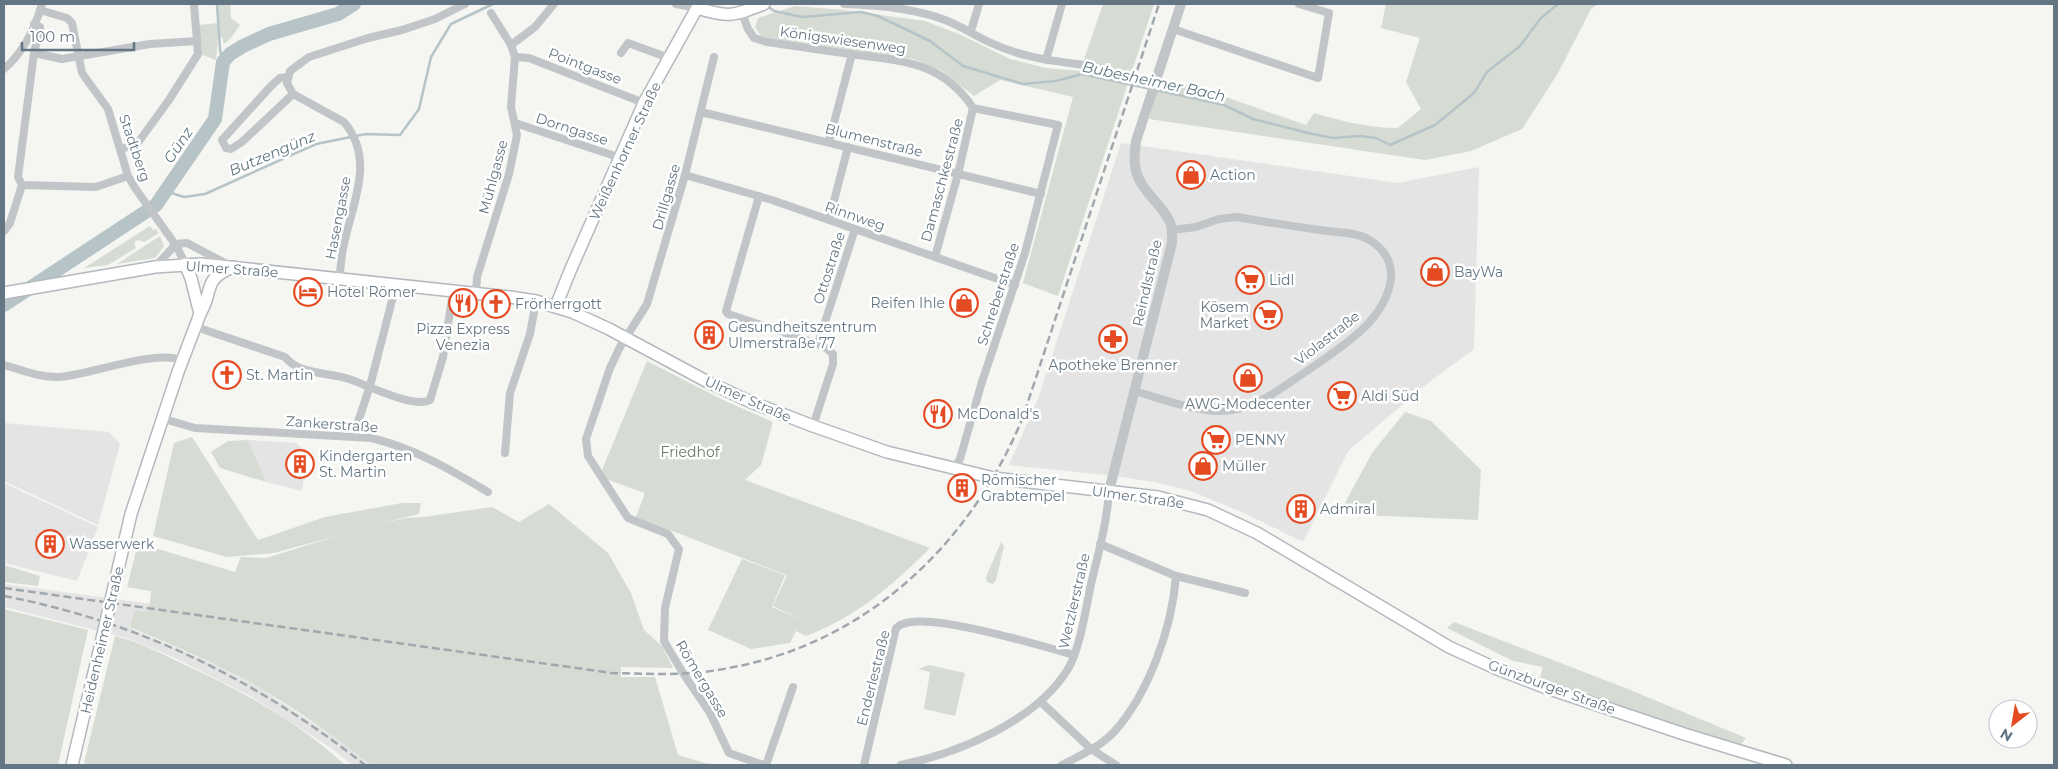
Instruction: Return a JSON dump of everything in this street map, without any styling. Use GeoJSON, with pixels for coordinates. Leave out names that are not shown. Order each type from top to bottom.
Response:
{"type":"FeatureCollection","features":[{"type":"Feature","properties":{"kind":"main road"},"geometry":{"type":"LineString","coordinates":[[698,6],[728,16],[742,13],[761,5]]}},
{"type":"Feature","properties":{"kind":"main road","name":"Weißenhorner Straße"},"geometry":{"type":"LineString","coordinates":[[556,306],[572,265],[644,103],[698,6]]}},
{"type":"Feature","properties":{"kind":"main road"},"geometry":{"type":"LineString","coordinates":[[185,264],[191,278],[200,314]]}},
{"type":"Feature","properties":{"kind":"main road","name":"Ulmer Straße"},"geometry":{"type":"LineString","coordinates":[[4,293],[105,274],[185,264],[234,267],[536,301],[582,316],[708,382],[813,426],[888,452],[994,478],[1158,497],[1208,510],[1257,533],[1332,577]]}},
{"type":"Feature","properties":{"kind":"main road","name":"Heidenheimer Straße"},"geometry":{"type":"LineString","coordinates":[[72,765],[131,514],[182,360],[213,279],[218,274],[234,267]]}},
{"type":"Feature","properties":{"kind":"main road","name":"Günzburger Straße"},"geometry":{"type":"LineString","coordinates":[[1332,577],[1449,647],[1495,668],[1544,687],[1666,728],[1786,765]]}},
{"type":"Feature","properties":{"kind":"street"},"geometry":{"type":"LineString","coordinates":[[121,149],[137,144],[169,100],[198,54],[194,4]]}},
{"type":"Feature","properties":{"kind":"street"},"geometry":{"type":"LineString","coordinates":[[287,77],[280,78],[271,86],[222,140],[226,148],[231,149],[242,142],[293,94],[287,83],[287,77],[290,71],[309,57],[435,19],[465,4]]}},
{"type":"Feature","properties":{"kind":"street"},"geometry":{"type":"LineString","coordinates":[[511,45],[535,27],[554,4]]}},
{"type":"Feature","properties":{"kind":"street"},"geometry":{"type":"LineString","coordinates":[[676,4],[698,6]]}},
{"type":"Feature","properties":{"kind":"street"},"geometry":{"type":"LineString","coordinates":[[844,4],[918,12],[945,20],[970,31],[988,42],[1014,52],[1046,60],[1085,65]]}},
{"type":"Feature","properties":{"kind":"street"},"geometry":{"type":"LineString","coordinates":[[970,31],[979,4]]}},
{"type":"Feature","properties":{"kind":"street"},"geometry":{"type":"LineString","coordinates":[[1046,60],[1062,4]]}},
{"type":"Feature","properties":{"kind":"street","name":"Reindlstraße"},"geometry":{"type":"LineString","coordinates":[[1109,491],[1172,243],[1172,230],[1169,221],[1140,182],[1135,165],[1136,141],[1181,4]]}},
{"type":"Feature","properties":{"kind":"street"},"geometry":{"type":"LineString","coordinates":[[1173,29],[1318,78],[1329,13],[1300,4]]}},
{"type":"Feature","properties":{"kind":"street","name":"Stadtberg"},"geometry":{"type":"LineString","coordinates":[[4,69],[17,56],[26,43],[41,7],[67,18],[72,23],[77,56],[82,73],[108,109],[128,176],[138,194],[176,244],[185,264]]}},
{"type":"Feature","properties":{"kind":"street","name":"Mühlgasse"},"geometry":{"type":"LineString","coordinates":[[476,293],[477,277],[515,152],[517,136],[511,100],[515,57],[511,45],[491,13]]}},
{"type":"Feature","properties":{"kind":"street","name":"Königswiesenweg"},"geometry":{"type":"LineString","coordinates":[[742,13],[748,29],[754,38],[767,42],[894,59],[920,66],[943,76],[963,92],[973,108]]}},
{"type":"Feature","properties":{"kind":"street","name":"Stadtberg"},"geometry":{"type":"LineString","coordinates":[[34,24],[40,27],[34,54]]}},
{"type":"Feature","properties":{"kind":"street"},"geometry":{"type":"LineString","coordinates":[[4,231],[10,222],[22,185],[18,177],[34,54],[62,59],[150,44],[197,41]]}},
{"type":"Feature","properties":{"kind":"street"},"geometry":{"type":"LineString","coordinates":[[621,53],[628,43],[669,58]]}},
{"type":"Feature","properties":{"kind":"street"},"geometry":{"type":"LineString","coordinates":[[829,142],[852,54]]}},
{"type":"Feature","properties":{"kind":"street","name":"Pointgasse"},"geometry":{"type":"LineString","coordinates":[[515,57],[529,58],[644,103]]}},
{"type":"Feature","properties":{"kind":"street","name":"Drillgasse"},"geometry":{"type":"LineString","coordinates":[[626,338],[647,304],[685,175],[714,57]]}},
{"type":"Feature","properties":{"kind":"street","name":"Hasengasse"},"geometry":{"type":"LineString","coordinates":[[293,94],[344,122],[349,128],[356,145],[360,180],[344,244],[339,279]]}},
{"type":"Feature","properties":{"kind":"street","name":"Schreberstraße"},"geometry":{"type":"LineString","coordinates":[[954,469],[960,459],[981,385],[1015,285],[1058,125],[973,108]]}},
{"type":"Feature","properties":{"kind":"street","name":"Damaschkestraße"},"geometry":{"type":"LineString","coordinates":[[935,257],[958,174],[973,108]]}},
{"type":"Feature","properties":{"kind":"street","name":"Blumenstraße"},"geometry":{"type":"LineString","coordinates":[[701,112],[1041,194]]}},
{"type":"Feature","properties":{"kind":"street","name":"Dorngasse"},"geometry":{"type":"LineString","coordinates":[[515,123],[621,158]]}},
{"type":"Feature","properties":{"kind":"street"},"geometry":{"type":"LineString","coordinates":[[828,220],[848,147]]}},
{"type":"Feature","properties":{"kind":"street","name":"Rinnweg"},"geometry":{"type":"LineString","coordinates":[[685,175],[759,196],[1015,285]]}},
{"type":"Feature","properties":{"kind":"street"},"geometry":{"type":"LineString","coordinates":[[22,185],[96,187],[128,176]]}},
{"type":"Feature","properties":{"kind":"street"},"geometry":{"type":"LineString","coordinates":[[759,196],[726,311],[728,314],[818,344],[833,354],[834,360],[813,426]]}},
{"type":"Feature","properties":{"kind":"street","name":"Violastraße"},"geometry":{"type":"LineString","coordinates":[[1134,391],[1208,410],[1236,410],[1258,403],[1354,336],[1379,310],[1390,285],[1390,265],[1385,253],[1374,242],[1355,234],[1237,218],[1172,230]]}},
{"type":"Feature","properties":{"kind":"street","name":"Ottostraße"},"geometry":{"type":"LineString","coordinates":[[818,344],[855,229]]}},
{"type":"Feature","properties":{"kind":"street"},"geometry":{"type":"LineString","coordinates":[[154,267],[176,244],[187,243],[234,267]]}},
{"type":"Feature","properties":{"kind":"street"},"geometry":{"type":"LineString","coordinates":[[356,436],[356,428],[370,386],[396,285]]}},
{"type":"Feature","properties":{"kind":"street"},"geometry":{"type":"LineString","coordinates":[[196,327],[285,357],[290,364],[302,369],[336,375],[417,402],[430,400],[443,357],[453,292]]}},
{"type":"Feature","properties":{"kind":"street"},"geometry":{"type":"LineString","coordinates":[[506,453],[510,393],[530,334],[536,301]]}},
{"type":"Feature","properties":{"kind":"street","name":"Römergasse"},"geometry":{"type":"LineString","coordinates":[[626,338],[610,368],[588,429],[586,439],[588,456],[628,518],[668,534],[679,548],[665,608],[664,641],[710,713],[729,753],[764,765]]}},
{"type":"Feature","properties":{"kind":"street"},"geometry":{"type":"LineString","coordinates":[[4,365],[37,375],[60,377],[135,362],[174,358],[182,360]]}},
{"type":"Feature","properties":{"kind":"street","name":"Zankerstraße"},"geometry":{"type":"LineString","coordinates":[[164,419],[195,428],[371,438],[399,446],[432,460],[488,492]]}},
{"type":"Feature","properties":{"kind":"street","name":"Wetzlerstraße"},"geometry":{"type":"LineString","coordinates":[[901,765],[935,761],[1020,717],[1041,702],[1068,669],[1074,655],[1108,511],[1109,491]]}},
{"type":"Feature","properties":{"kind":"street"},"geometry":{"type":"LineString","coordinates":[[1100,544],[1176,576],[1245,593]]}},
{"type":"Feature","properties":{"kind":"street"},"geometry":{"type":"LineString","coordinates":[[1062,765],[1091,749],[1113,733],[1129,711],[1145,683],[1164,639],[1176,576]]}},
{"type":"Feature","properties":{"kind":"street","name":"Enderlestraße"},"geometry":{"type":"LineString","coordinates":[[864,765],[896,628],[902,624],[923,622],[948,624],[1074,655]]}},
{"type":"Feature","properties":{"kind":"street"},"geometry":{"type":"LineString","coordinates":[[764,765],[793,687]]}},
{"type":"Feature","properties":{"kind":"street"},"geometry":{"type":"LineString","coordinates":[[1041,702],[1091,749],[1116,765]]}},
{"type":"Feature","properties":{"kind":"shaded area"},"geometry":{"type":"Polygon","coordinates":[[[1121,143],[1398,183],[1479,167],[1474,349],[1428,383],[1348,451],[1303,542],[1246,514],[1191,491],[1154,482],[1115,476],[1009,465],[1039,396],[1121,143]]]}},
{"type":"Feature","properties":{"kind":"shaded area"},"geometry":{"type":"Polygon","coordinates":[[[4,423],[109,432],[120,444],[98,525],[4,481],[4,423]]]}},
{"type":"Feature","properties":{"kind":"shaded area"},"geometry":{"type":"Polygon","coordinates":[[[248,440],[296,443],[305,451],[304,457],[310,458],[308,469],[305,469],[302,491],[266,482],[248,440]]]}},
{"type":"Feature","properties":{"kind":"shaded area"},"geometry":{"type":"Polygon","coordinates":[[[4,483],[98,527],[77,581],[4,563],[4,483]]]}},
{"type":"Feature","properties":{"kind":"shaded area"},"geometry":{"type":"Polygon","coordinates":[[[4,584],[533,658],[532,665],[135,610],[130,628],[220,667],[258,687],[334,737],[371,765],[353,765],[328,746],[252,697],[175,658],[127,638],[4,607],[4,584]]]}},
{"type":"Feature","properties":{"kind":"green space"},"geometry":{"type":"Polygon","coordinates":[[[216,4],[230,4],[231,18],[240,25],[224,44],[222,37],[218,38],[216,60],[200,54],[199,25],[218,23],[216,4]]]}},
{"type":"Feature","properties":{"kind":"green space"},"geometry":{"type":"Polygon","coordinates":[[[1103,4],[1154,4],[1058,296],[1023,283],[1073,97],[1000,80],[974,96],[942,71],[913,59],[761,37],[755,27],[758,18],[795,6],[844,10],[925,21],[961,35],[1010,59],[1046,68],[1080,71],[1103,4]]]}},
{"type":"Feature","properties":{"kind":"green space"},"geometry":{"type":"Polygon","coordinates":[[[1386,4],[1598,4],[1591,9],[1558,73],[1522,129],[1471,151],[1425,160],[1149,119],[1159,81],[1191,85],[1306,125],[1314,113],[1366,125],[1398,128],[1421,109],[1406,82],[1420,38],[1381,28],[1386,4]]]}},
{"type":"Feature","properties":{"kind":"green space"},"geometry":{"type":"Polygon","coordinates":[[[150,226],[159,233],[144,242],[138,240],[134,242],[136,248],[108,265],[84,268],[150,226]]]}},
{"type":"Feature","properties":{"kind":"green space"},"geometry":{"type":"Polygon","coordinates":[[[160,236],[164,246],[155,258],[117,264],[160,236]]]}},
{"type":"Feature","properties":{"kind":"green space","name":"Friedhof"},"geometry":{"type":"Polygon","coordinates":[[[647,361],[723,400],[773,422],[761,465],[745,480],[930,548],[902,575],[857,610],[824,629],[806,636],[796,631],[790,643],[751,649],[708,630],[742,559],[785,575],[772,607],[802,620],[773,606],[787,575],[636,517],[645,493],[606,479],[602,470],[647,361]]]}},
{"type":"Feature","properties":{"kind":"green space"},"geometry":{"type":"Polygon","coordinates":[[[1405,412],[1431,421],[1481,470],[1478,520],[1339,514],[1372,453],[1405,412]]]}},
{"type":"Feature","properties":{"kind":"green space"},"geometry":{"type":"Polygon","coordinates":[[[192,437],[258,540],[325,517],[402,503],[421,503],[419,514],[382,523],[492,507],[519,522],[549,504],[608,553],[631,593],[644,630],[662,646],[673,668],[621,667],[621,677],[655,677],[678,755],[705,763],[720,765],[371,765],[316,724],[258,687],[211,662],[130,627],[135,610],[149,612],[151,591],[127,587],[138,543],[235,572],[241,557],[266,558],[340,535],[274,553],[227,557],[153,536],[174,443],[192,437]]]}},
{"type":"Feature","properties":{"kind":"green space"},"geometry":{"type":"Polygon","coordinates":[[[248,440],[266,482],[220,468],[211,452],[228,441],[248,440]]]}},
{"type":"Feature","properties":{"kind":"green space"},"geometry":{"type":"Polygon","coordinates":[[[1001,542],[1004,546],[996,580],[993,584],[987,582],[986,577],[1001,542]]]}},
{"type":"Feature","properties":{"kind":"green space"},"geometry":{"type":"Polygon","coordinates":[[[4,565],[40,576],[38,586],[4,582],[4,565]]]}},
{"type":"Feature","properties":{"kind":"green space"},"geometry":{"type":"Polygon","coordinates":[[[4,609],[88,630],[58,765],[4,765],[4,609]]]}},
{"type":"Feature","properties":{"kind":"green space"},"geometry":{"type":"Polygon","coordinates":[[[1454,622],[1623,687],[1746,738],[1738,748],[1539,681],[1543,667],[1513,661],[1447,628],[1454,622]]]}},
{"type":"Feature","properties":{"kind":"green space"},"geometry":{"type":"Polygon","coordinates":[[[115,636],[133,641],[158,652],[247,696],[308,734],[345,765],[92,765],[84,763],[115,636]]]}},
{"type":"Feature","properties":{"kind":"green space"},"geometry":{"type":"Polygon","coordinates":[[[929,665],[965,673],[955,716],[924,709],[930,672],[918,669],[929,665]]]}},
{"type":"Feature","properties":{"kind":"waterway"},"geometry":{"type":"LineString","coordinates":[[217,4],[220,50],[223,62]]}},
{"type":"Feature","properties":{"kind":"waterway","name":"Günz"},"geometry":{"type":"LineString","coordinates":[[4,305],[156,205],[215,119],[223,62],[230,54],[269,34],[338,14],[354,4]]}},
{"type":"Feature","properties":{"kind":"waterway","name":"Butzengünz"},"geometry":{"type":"LineString","coordinates":[[165,191],[184,197],[205,194],[316,144],[366,134],[400,135],[419,109],[431,57],[451,24],[493,4]]}},
{"type":"Feature","properties":{"kind":"waterway","name":"Bubesheimer Bach"},"geometry":{"type":"LineString","coordinates":[[1156,90],[1224,105],[1253,119],[1308,133],[1333,138],[1359,136],[1376,138],[1390,145],[1435,125],[1474,93],[1487,72],[1520,46],[1540,19],[1558,4]]}},
{"type":"Feature","properties":{"kind":"waterway","name":"Bubesheimer Bach"},"geometry":{"type":"LineString","coordinates":[[766,5],[774,11],[802,17],[861,12],[878,16],[930,41],[963,66],[1023,84],[1056,81],[1082,74],[1151,89]]}},
{"type":"Feature","properties":{"kind":"railway"},"geometry":{"type":"LineString","coordinates":[[4,588],[612,673],[670,674],[714,671],[779,655],[826,636],[869,611],[908,581],[944,546],[975,506],[1001,463],[1023,417],[1159,4]]}},
{"type":"Feature","properties":{"kind":"railway"},"geometry":{"type":"LineString","coordinates":[[4,596],[54,607],[103,621],[150,638],[195,658],[282,706],[324,734],[365,765]]}},
{"type":"Feature","properties":{"kind":"place","name":"Action"},"geometry":{"type":"Point","coordinates":[1191,175]}},
{"type":"Feature","properties":{"kind":"place","name":"BayWa"},"geometry":{"type":"Point","coordinates":[1435,272]}},
{"type":"Feature","properties":{"kind":"place","name":"Lidl"},"geometry":{"type":"Point","coordinates":[1250,280]}},
{"type":"Feature","properties":{"kind":"place","name":"Hotel Römer"},"geometry":{"type":"Point","coordinates":[308,292]}},
{"type":"Feature","properties":{"kind":"place","name":"Pizza Express Venezia"},"geometry":{"type":"Point","coordinates":[463,303]}},
{"type":"Feature","properties":{"kind":"place","name":"Reifen Ihle"},"geometry":{"type":"Point","coordinates":[964,303]}},
{"type":"Feature","properties":{"kind":"place","name":"Frörherrgott"},"geometry":{"type":"Point","coordinates":[496,304]}},
{"type":"Feature","properties":{"kind":"place","name":"Kösem Market"},"geometry":{"type":"Point","coordinates":[1268,315]}},
{"type":"Feature","properties":{"kind":"place","name":"Gesundheitszentrum Ulmerstraße 77"},"geometry":{"type":"Point","coordinates":[709,335]}},
{"type":"Feature","properties":{"kind":"place","name":"Apotheke Brenner"},"geometry":{"type":"Point","coordinates":[1113,339]}},
{"type":"Feature","properties":{"kind":"place","name":"St. Martin"},"geometry":{"type":"Point","coordinates":[227,375]}},
{"type":"Feature","properties":{"kind":"place","name":"AWG-Modecenter"},"geometry":{"type":"Point","coordinates":[1248,378]}},
{"type":"Feature","properties":{"kind":"place","name":"Aldi Süd"},"geometry":{"type":"Point","coordinates":[1342,396]}},
{"type":"Feature","properties":{"kind":"place","name":"McDonald's"},"geometry":{"type":"Point","coordinates":[938,414]}},
{"type":"Feature","properties":{"kind":"place","name":"PENNY"},"geometry":{"type":"Point","coordinates":[1216,440]}},
{"type":"Feature","properties":{"kind":"place","name":"Kindergarten St. Martin"},"geometry":{"type":"Point","coordinates":[300,464]}},
{"type":"Feature","properties":{"kind":"place","name":"Müller"},"geometry":{"type":"Point","coordinates":[1203,466]}},
{"type":"Feature","properties":{"kind":"place","name":"Römischer Grabtempel"},"geometry":{"type":"Point","coordinates":[962,488]}},
{"type":"Feature","properties":{"kind":"place","name":"Admiral"},"geometry":{"type":"Point","coordinates":[1301,509]}},
{"type":"Feature","properties":{"kind":"place","name":"Wasserwerk"},"geometry":{"type":"Point","coordinates":[50,544]}}]}
